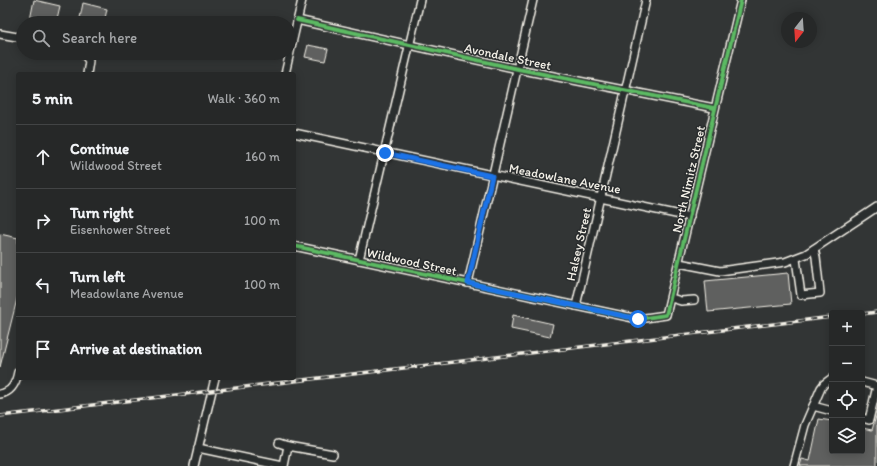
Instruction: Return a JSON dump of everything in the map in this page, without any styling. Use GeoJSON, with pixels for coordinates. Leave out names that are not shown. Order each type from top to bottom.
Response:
{"type":"FeatureCollection","features":[{"type":"Feature","properties":{"kind":"street"},"geometry":{"type":"LineString","coordinates":[[296,24],[302,0]]}},
{"type":"Feature","properties":{"kind":"street"},"geometry":{"type":"LineString","coordinates":[[359,260],[420,0]]}},
{"type":"Feature","properties":{"kind":"street"},"geometry":{"type":"LineString","coordinates":[[468,283],[533,0]]}},
{"type":"Feature","properties":{"kind":"street","name":"Halsey Street"},"geometry":{"type":"LineString","coordinates":[[576,306],[646,0]]}},
{"type":"Feature","properties":{"kind":"street","name":"North Nimitz Street"},"geometry":{"type":"LineString","coordinates":[[666,315],[690,217],[714,108],[741,0]]}},
{"type":"Feature","properties":{"kind":"street","name":"Avondale Street"},"geometry":{"type":"LineString","coordinates":[[297,20],[409,46],[714,108]]}},
{"type":"Feature","properties":{"kind":"street"},"geometry":{"type":"LineString","coordinates":[[0,34],[16,37]]}},
{"type":"Feature","properties":{"kind":"street"},"geometry":{"type":"LineString","coordinates":[[87,72],[88,60]]}},
{"type":"Feature","properties":{"kind":"street"},"geometry":{"type":"LineString","coordinates":[[285,72],[288,60]]}},
{"type":"Feature","properties":{"kind":"street","name":"Meadowlane Avenue"},"geometry":{"type":"LineString","coordinates":[[296,133],[690,217]]}},
{"type":"Feature","properties":{"kind":"street"},"geometry":{"type":"LineString","coordinates":[[679,263],[720,271],[785,262],[796,259],[814,249],[877,207]]}},
{"type":"Feature","properties":{"kind":"street","name":"Wildwood Street"},"geometry":{"type":"LineString","coordinates":[[296,246],[638,319],[666,315]]}},
{"type":"Feature","properties":{"kind":"street"},"geometry":{"type":"LineString","coordinates":[[796,259],[801,295],[820,293],[814,249]]}},
{"type":"Feature","properties":{"kind":"street"},"geometry":{"type":"LineString","coordinates":[[670,298],[681,301],[694,300]]}},
{"type":"Feature","properties":{"kind":"street"},"geometry":{"type":"LineString","coordinates":[[0,394],[6,393],[11,389],[16,378]]}},
{"type":"Feature","properties":{"kind":"street"},"geometry":{"type":"LineString","coordinates":[[194,466],[215,380]]}},
{"type":"Feature","properties":{"kind":"street"},"geometry":{"type":"LineString","coordinates":[[794,466],[805,425],[820,388],[829,380]]}},
{"type":"Feature","properties":{"kind":"street"},"geometry":{"type":"LineString","coordinates":[[865,383],[877,386],[869,420],[865,419]]}},
{"type":"Feature","properties":{"kind":"street"},"geometry":{"type":"LineString","coordinates":[[813,406],[829,410]]}},
{"type":"Feature","properties":{"kind":"street"},"geometry":{"type":"LineString","coordinates":[[279,443],[333,454]]}},
{"type":"Feature","properties":{"kind":"street"},"geometry":{"type":"LineString","coordinates":[[198,448],[283,466],[288,446]]}},
{"type":"Feature","properties":{"kind":"building"},"geometry":{"type":"Polygon","coordinates":[[[34,0],[60,6],[58,16],[31,16],[34,0]]]}},
{"type":"Feature","properties":{"kind":"building"},"geometry":{"type":"Polygon","coordinates":[[[83,3],[107,9],[106,16],[80,16],[83,3]]]}},
{"type":"Feature","properties":{"kind":"building"},"geometry":{"type":"Polygon","coordinates":[[[308,45],[328,49],[325,61],[305,57],[308,45]]]}},
{"type":"Feature","properties":{"kind":"building"},"geometry":{"type":"Polygon","coordinates":[[[0,234],[16,238],[16,303],[0,367],[0,234]]]}},
{"type":"Feature","properties":{"kind":"building"},"geometry":{"type":"Polygon","coordinates":[[[788,273],[791,304],[708,312],[705,281],[788,273]]]}},
{"type":"Feature","properties":{"kind":"building"},"geometry":{"type":"Polygon","coordinates":[[[513,315],[553,324],[550,337],[511,329],[513,315]]]}},
{"type":"Feature","properties":{"kind":"building"},"geometry":{"type":"Polygon","coordinates":[[[877,413],[877,466],[800,466],[802,459],[810,461],[819,419],[829,421],[829,454],[865,454],[865,429],[872,430],[877,413]]]}},
{"type":"Feature","properties":{"kind":"railway"},"geometry":{"type":"LineString","coordinates":[[865,314],[877,312]]}},
{"type":"Feature","properties":{"kind":"railway"},"geometry":{"type":"LineString","coordinates":[[0,416],[829,317]]}},
{"type":"Feature","properties":{"kind":"cycle path"},"geometry":{"type":"LineString","coordinates":[[296,246],[638,319],[666,315],[741,0]]}},
{"type":"Feature","properties":{"kind":"cycle path"},"geometry":{"type":"LineString","coordinates":[[297,20],[518,69],[714,108]]}},
{"type":"Feature","properties":{"kind":"route"},"geometry":{"type":"LineString","coordinates":[[385,153],[492,176],[468,283],[638,319]]}}]}
